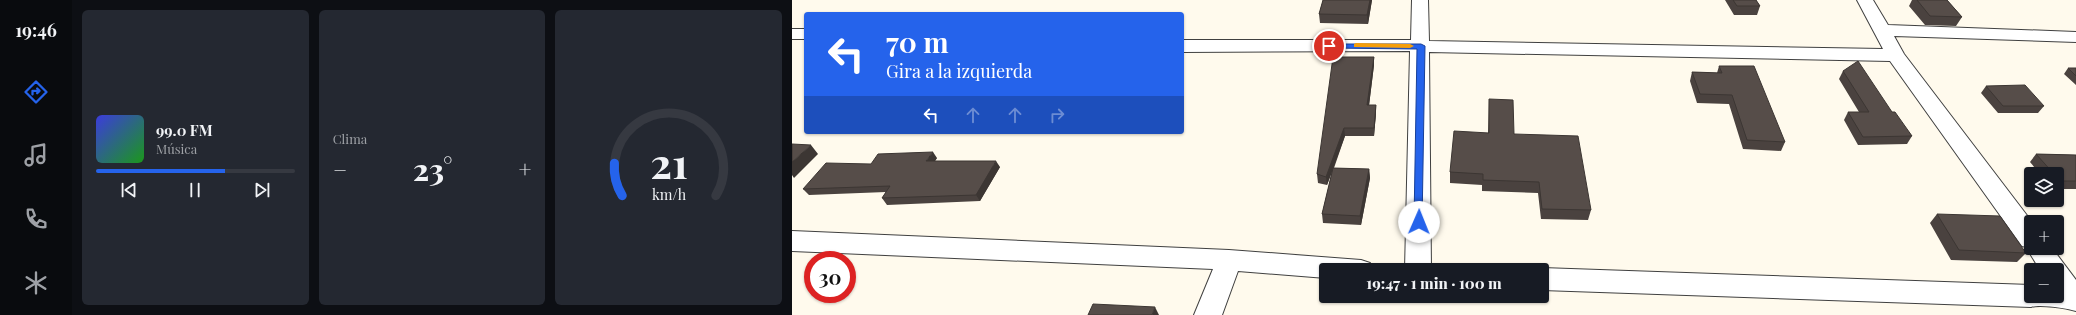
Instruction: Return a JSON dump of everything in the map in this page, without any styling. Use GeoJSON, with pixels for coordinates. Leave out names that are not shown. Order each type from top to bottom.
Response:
{"type":"FeatureCollection","features":[{"type":"Feature","properties":{"kind":"street"},"geometry":{"type":"LineString","coordinates":[[1418,263],[1421,46],[1420,0]]}},
{"type":"Feature","properties":{"kind":"street"},"geometry":{"type":"LineString","coordinates":[[1865,0],[1896,55],[2024,229]]}},
{"type":"Feature","properties":{"kind":"street"},"geometry":{"type":"LineString","coordinates":[[1881,30],[2076,38]]}},
{"type":"Feature","properties":{"kind":"street"},"geometry":{"type":"LineString","coordinates":[[792,34],[804,34]]}},
{"type":"Feature","properties":{"kind":"street"},"geometry":{"type":"LineString","coordinates":[[1184,46],[1421,46],[1896,55]]}},
{"type":"Feature","properties":{"kind":"street"},"geometry":{"type":"LineString","coordinates":[[792,241],[1230,260],[1319,267]]}},
{"type":"Feature","properties":{"kind":"street"},"geometry":{"type":"LineString","coordinates":[[1208,315],[1230,260]]}},
{"type":"Feature","properties":{"kind":"street"},"geometry":{"type":"LineString","coordinates":[[1549,279],[2024,296]]}},
{"type":"Feature","properties":{"kind":"street"},"geometry":{"type":"LineString","coordinates":[[2064,283],[2075,298]]}},
{"type":"Feature","properties":{"kind":"street"},"geometry":{"type":"LineString","coordinates":[[2064,297],[2075,298]]}},
{"type":"Feature","properties":{"kind":"building"},"geometry":{"type":"Polygon","coordinates":[[[1323,0],[1370,0],[1367,15],[1319,14],[1323,0]]]}},
{"type":"Feature","properties":{"kind":"building"},"geometry":{"type":"Polygon","coordinates":[[[1733,0],[1756,0],[1760,6],[1737,6],[1733,0]]]}},
{"type":"Feature","properties":{"kind":"building"},"geometry":{"type":"Polygon","coordinates":[[[1917,0],[1947,0],[1962,17],[1930,16],[1917,0]]]}},
{"type":"Feature","properties":{"kind":"building"},"geometry":{"type":"Polygon","coordinates":[[[1333,57],[1374,57],[1367,105],[1376,105],[1374,128],[1344,128],[1326,177],[1317,174],[1333,57]]]}},
{"type":"Feature","properties":{"kind":"building"},"geometry":{"type":"Polygon","coordinates":[[[1858,61],[1892,112],[1895,112],[1912,136],[1863,137],[1848,112],[1869,112],[1843,71],[1858,61]]]}},
{"type":"Feature","properties":{"kind":"building"},"geometry":{"type":"Polygon","coordinates":[[[1719,66],[1754,66],[1785,142],[1747,140],[1732,95],[1700,94],[1692,72],[1722,73],[1719,66]]]}},
{"type":"Feature","properties":{"kind":"building"},"geometry":{"type":"Polygon","coordinates":[[[2068,68],[2076,68],[2076,76],[2068,68]]]}},
{"type":"Feature","properties":{"kind":"building"},"geometry":{"type":"Polygon","coordinates":[[[2025,85],[2044,106],[2003,106],[1986,86],[2025,85]]]}},
{"type":"Feature","properties":{"kind":"building"},"geometry":{"type":"Polygon","coordinates":[[[1489,99],[1513,100],[1514,134],[1578,136],[1591,210],[1542,209],[1539,182],[1483,180],[1483,174],[1450,172],[1454,131],[1489,133],[1489,99]]]}},
{"type":"Feature","properties":{"kind":"building"},"geometry":{"type":"Polygon","coordinates":[[[792,144],[811,145],[792,162],[792,144]]]}},
{"type":"Feature","properties":{"kind":"building"},"geometry":{"type":"Polygon","coordinates":[[[933,152],[926,161],[996,161],[976,195],[882,198],[890,186],[803,189],[826,163],[871,164],[878,154],[933,152]]]}},
{"type":"Feature","properties":{"kind":"building"},"geometry":{"type":"Polygon","coordinates":[[[2036,154],[2076,155],[2076,181],[2064,181],[2064,167],[2048,167],[2036,154]]]}},
{"type":"Feature","properties":{"kind":"building"},"geometry":{"type":"Polygon","coordinates":[[[1333,168],[1369,169],[1360,216],[1322,214],[1333,168]]]}},
{"type":"Feature","properties":{"kind":"building"},"geometry":{"type":"Polygon","coordinates":[[[1937,214],[2000,216],[2024,250],[2024,253],[1959,250],[1937,214]]]}},
{"type":"Feature","properties":{"kind":"building"},"geometry":{"type":"Polygon","coordinates":[[[1093,304],[1155,307],[1152,315],[1088,315],[1093,304]]]}},
{"type":"Feature","properties":{"kind":"slow traffic"},"geometry":{"type":"LineString","coordinates":[[1356,46],[1410,46]]}},
{"type":"Feature","properties":{"kind":"route"},"geometry":{"type":"LineString","coordinates":[[1329,46],[1421,46],[1419,222]]}}]}
